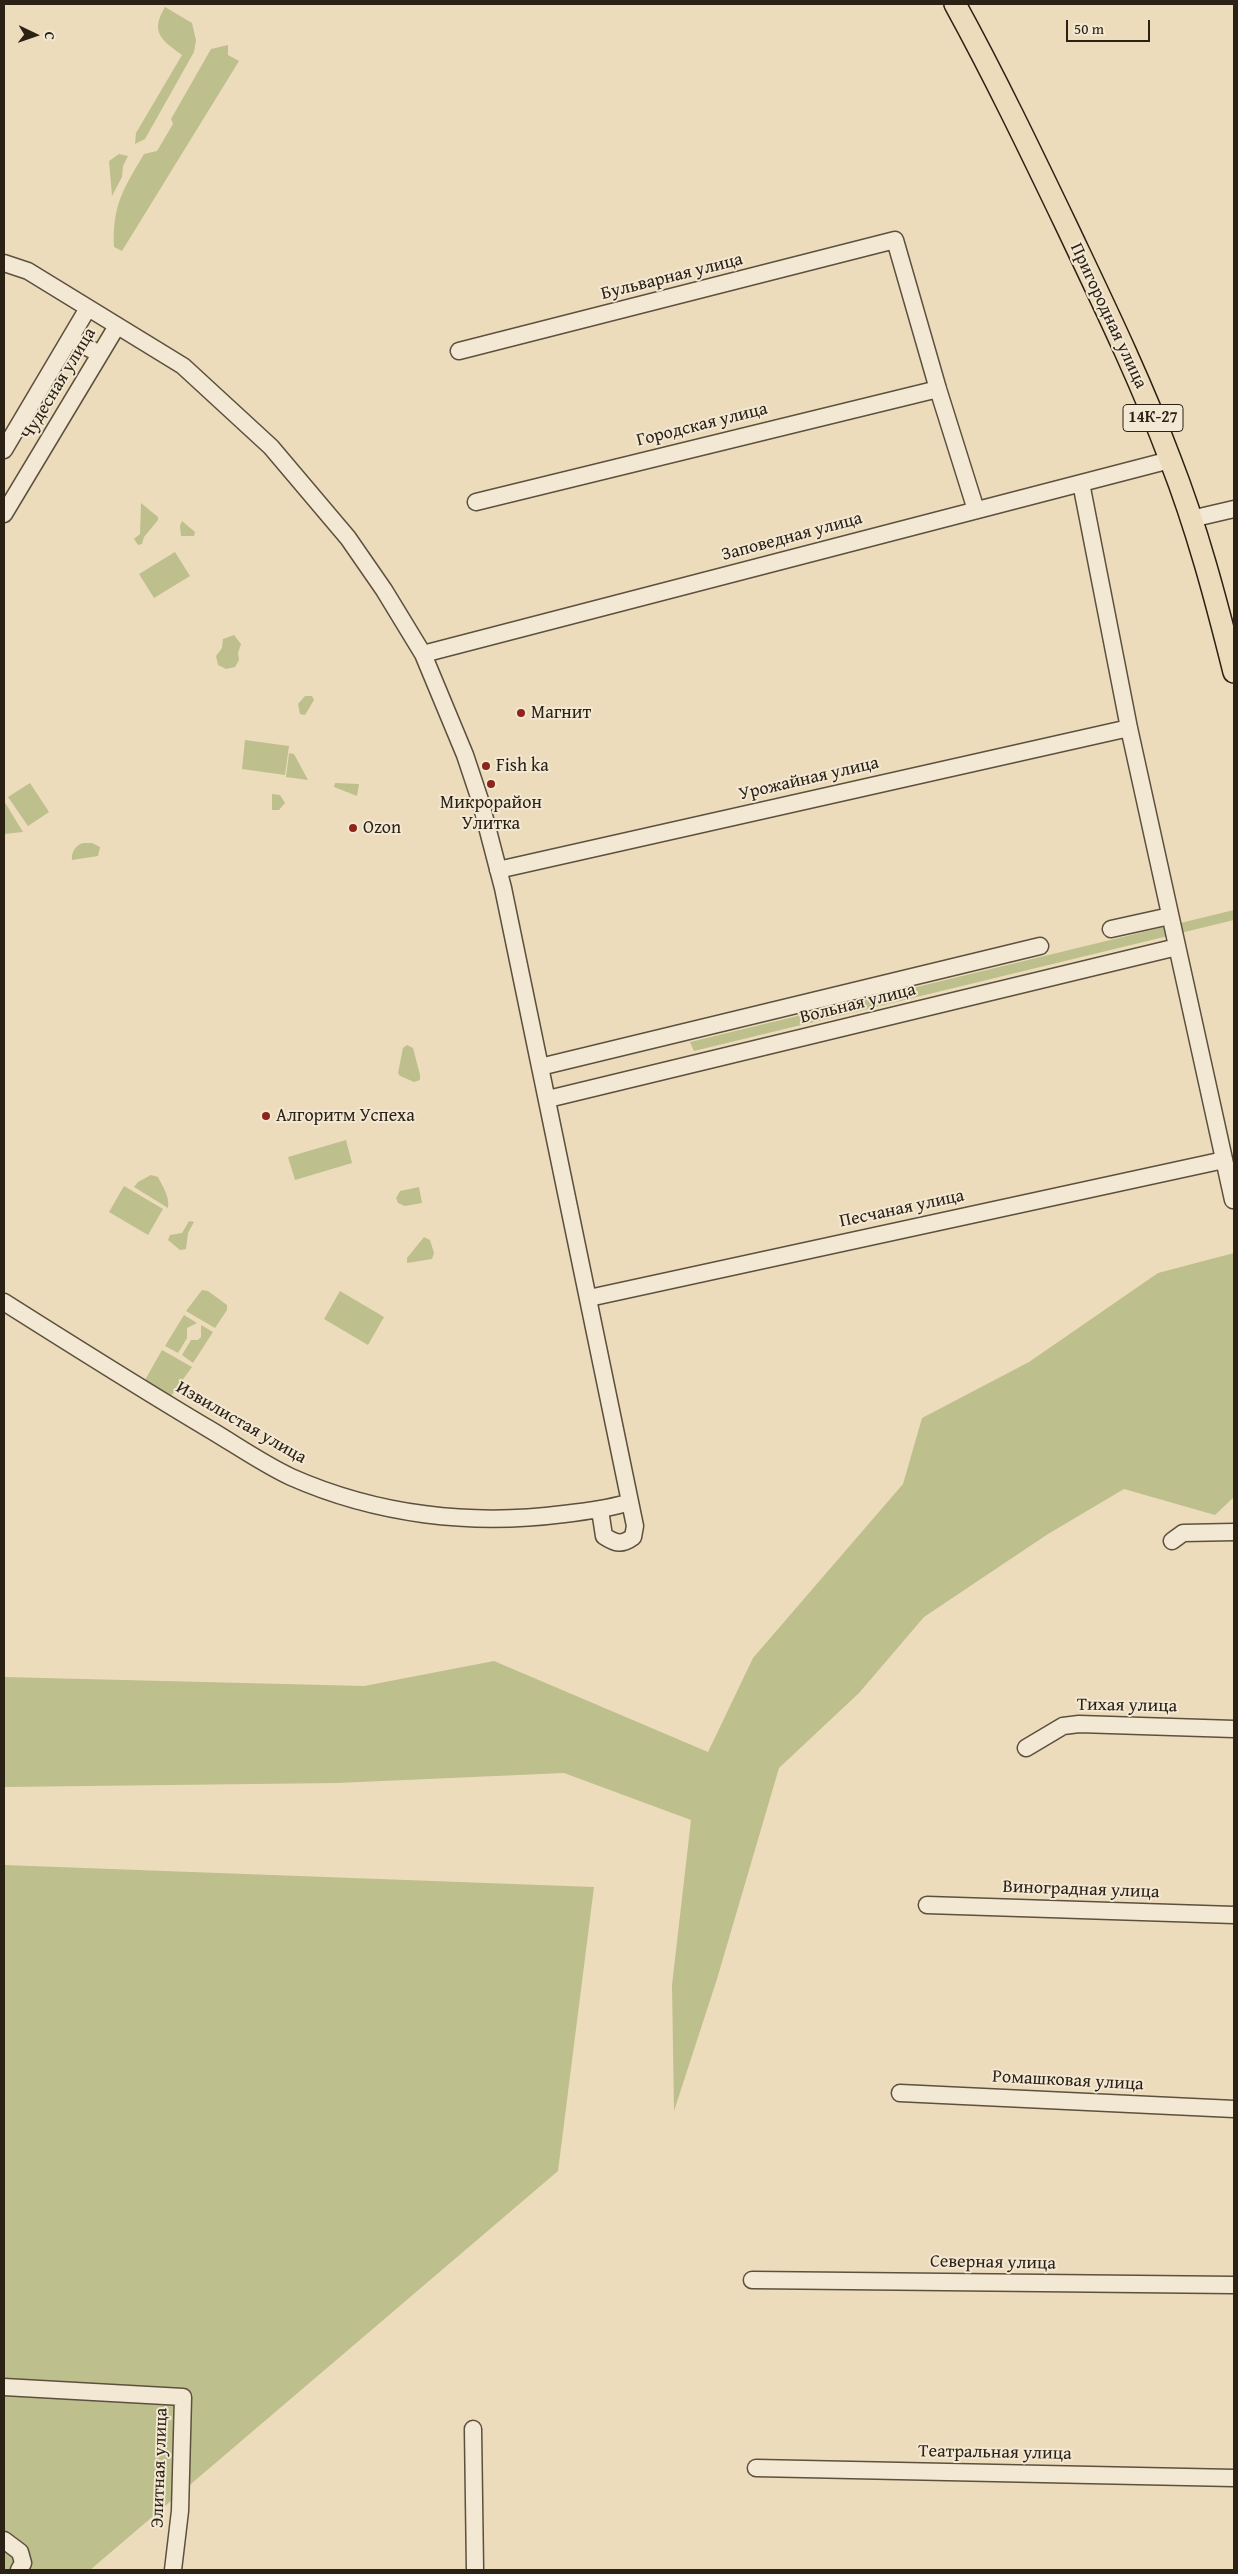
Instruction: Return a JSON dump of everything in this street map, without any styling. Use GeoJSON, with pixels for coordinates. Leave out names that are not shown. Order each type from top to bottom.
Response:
{"type":"FeatureCollection","features":[{"type":"Feature","properties":{"kind":"main road","name":"Пригородная улица"},"geometry":{"type":"LineString","coordinates":[[954,4],[996,80],[1126,351],[1170,460],[1191,519],[1212,584],[1234,672]]}},
{"type":"Feature","properties":{"kind":"street","name":"Бульварная улица"},"geometry":{"type":"LineString","coordinates":[[459,351],[895,240],[938,389]]}},
{"type":"Feature","properties":{"kind":"street"},"geometry":{"type":"LineString","coordinates":[[4,263],[28,271],[183,366],[271,447],[348,538],[384,590],[423,654],[465,754],[498,870],[589,1298],[635,1526],[633,1537],[624,1543],[614,1543],[604,1536],[600,1510]]}},
{"type":"Feature","properties":{"kind":"street","name":"Чудесная улица"},"geometry":{"type":"LineString","coordinates":[[4,450],[88,308]]}},
{"type":"Feature","properties":{"kind":"street","name":"Чудесная улица"},"geometry":{"type":"LineString","coordinates":[[4,514],[117,326]]}},
{"type":"Feature","properties":{"kind":"street"},"geometry":{"type":"LineString","coordinates":[[71,339],[100,354]]}},
{"type":"Feature","properties":{"kind":"street","name":"Городская улица"},"geometry":{"type":"LineString","coordinates":[[476,502],[938,389]]}},
{"type":"Feature","properties":{"kind":"street"},"geometry":{"type":"LineString","coordinates":[[938,389],[976,510]]}},
{"type":"Feature","properties":{"kind":"street","name":"Заповедная улица"},"geometry":{"type":"LineString","coordinates":[[423,654],[1170,460]]}},
{"type":"Feature","properties":{"kind":"street"},"geometry":{"type":"LineString","coordinates":[[1081,483],[1129,728],[1233,1200]]}},
{"type":"Feature","properties":{"kind":"street"},"geometry":{"type":"LineString","coordinates":[[1191,519],[1234,509]]}},
{"type":"Feature","properties":{"kind":"street","name":"Урожайная улица"},"geometry":{"type":"LineString","coordinates":[[498,870],[1129,728]]}},
{"type":"Feature","properties":{"kind":"street"},"geometry":{"type":"LineString","coordinates":[[1111,929],[1170,916]]}},
{"type":"Feature","properties":{"kind":"street","name":"Вольная улица"},"geometry":{"type":"LineString","coordinates":[[540,1067],[1040,946]]}},
{"type":"Feature","properties":{"kind":"street","name":"Вольная улица"},"geometry":{"type":"LineString","coordinates":[[548,1099],[1177,947]]}},
{"type":"Feature","properties":{"kind":"street","name":"Песчаная улица"},"geometry":{"type":"LineString","coordinates":[[589,1298],[1224,1160]]}},
{"type":"Feature","properties":{"kind":"street","name":"Извилистая улица"},"geometry":{"type":"LineString","coordinates":[[4,1302],[132,1384],[290,1476],[358,1502],[406,1512],[468,1518],[528,1519],[600,1510],[630,1502]]}},
{"type":"Feature","properties":{"kind":"street"},"geometry":{"type":"LineString","coordinates":[[1172,1542],[1184,1532],[1234,1532]]}},
{"type":"Feature","properties":{"kind":"street","name":"Тихая улица"},"geometry":{"type":"LineString","coordinates":[[1026,1748],[1063,1726],[1079,1724],[1234,1729]]}},
{"type":"Feature","properties":{"kind":"street","name":"Виноградная улица"},"geometry":{"type":"LineString","coordinates":[[927,1905],[1234,1915]]}},
{"type":"Feature","properties":{"kind":"street","name":"Ромашковая улица"},"geometry":{"type":"LineString","coordinates":[[900,2093],[1234,2109]]}},
{"type":"Feature","properties":{"kind":"street","name":"Северная улица"},"geometry":{"type":"LineString","coordinates":[[752,2280],[1234,2285]]}},
{"type":"Feature","properties":{"kind":"street","name":"Элитная улица"},"geometry":{"type":"LineString","coordinates":[[4,2387],[183,2397],[180,2511],[173,2570]]}},
{"type":"Feature","properties":{"kind":"street"},"geometry":{"type":"LineString","coordinates":[[473,2429],[475,2570]]}},
{"type":"Feature","properties":{"kind":"street","name":"Театральная улица"},"geometry":{"type":"LineString","coordinates":[[756,2468],[1234,2478]]}},
{"type":"Feature","properties":{"kind":"street"},"geometry":{"type":"LineString","coordinates":[[4,2540],[20,2552],[23,2563],[19,2570]]}},
{"type":"Feature","properties":{"kind":"green space"},"geometry":{"type":"Polygon","coordinates":[[[165,7],[192,23],[196,40],[194,52],[145,139],[135,144],[136,133],[182,55],[164,41],[158,30],[160,16],[165,7]]]}},
{"type":"Feature","properties":{"kind":"green space"},"geometry":{"type":"Polygon","coordinates":[[[228,45],[228,55],[239,61],[122,251],[114,247],[117,208],[125,187],[144,154],[157,151],[173,124],[171,119],[211,49],[228,45]]]}},
{"type":"Feature","properties":{"kind":"green space"},"geometry":{"type":"Polygon","coordinates":[[[119,154],[128,156],[123,166],[122,177],[112,196],[109,161],[119,154]]]}},
{"type":"Feature","properties":{"kind":"green space"},"geometry":{"type":"Polygon","coordinates":[[[141,503],[158,517],[158,520],[144,537],[142,544],[138,545],[134,539],[140,534],[141,503]]]}},
{"type":"Feature","properties":{"kind":"green space"},"geometry":{"type":"Polygon","coordinates":[[[182,521],[195,532],[194,536],[181,536],[180,526],[182,521]]]}},
{"type":"Feature","properties":{"kind":"green space"},"geometry":{"type":"Polygon","coordinates":[[[175,552],[190,576],[154,598],[139,574],[175,552]]]}},
{"type":"Feature","properties":{"kind":"green space"},"geometry":{"type":"Polygon","coordinates":[[[234,635],[241,644],[238,653],[239,660],[235,667],[226,669],[218,665],[216,656],[222,648],[223,639],[234,635]]]}},
{"type":"Feature","properties":{"kind":"green space"},"geometry":{"type":"Polygon","coordinates":[[[305,696],[312,696],[314,700],[305,715],[300,714],[298,704],[305,696]]]}},
{"type":"Feature","properties":{"kind":"green space"},"geometry":{"type":"Polygon","coordinates":[[[245,740],[289,746],[285,775],[242,769],[245,740]]]}},
{"type":"Feature","properties":{"kind":"green space"},"geometry":{"type":"Polygon","coordinates":[[[289,753],[294,754],[308,780],[286,777],[289,753]]]}},
{"type":"Feature","properties":{"kind":"green space"},"geometry":{"type":"Polygon","coordinates":[[[30,783],[49,812],[28,826],[8,797],[30,783]]]}},
{"type":"Feature","properties":{"kind":"green space"},"geometry":{"type":"Polygon","coordinates":[[[335,783],[359,784],[357,796],[334,787],[335,783]]]}},
{"type":"Feature","properties":{"kind":"green space"},"geometry":{"type":"Polygon","coordinates":[[[272,794],[280,795],[285,803],[279,810],[272,810],[272,794]]]}},
{"type":"Feature","properties":{"kind":"green space"},"geometry":{"type":"Polygon","coordinates":[[[4,801],[23,832],[4,834],[4,801]]]}},
{"type":"Feature","properties":{"kind":"green space"},"geometry":{"type":"Polygon","coordinates":[[[83,843],[92,843],[100,847],[98,856],[72,860],[74,849],[83,843]]]}},
{"type":"Feature","properties":{"kind":"green space"},"geometry":{"type":"Polygon","coordinates":[[[1234,910],[1234,920],[694,1051],[690,1042],[1234,910]]]}},
{"type":"Feature","properties":{"kind":"green space"},"geometry":{"type":"Polygon","coordinates":[[[407,1045],[413,1048],[420,1075],[420,1080],[414,1082],[400,1076],[398,1073],[403,1048],[407,1045]]]}},
{"type":"Feature","properties":{"kind":"green space"},"geometry":{"type":"Polygon","coordinates":[[[346,1140],[352,1163],[295,1180],[288,1157],[346,1140]]]}},
{"type":"Feature","properties":{"kind":"green space"},"geometry":{"type":"Polygon","coordinates":[[[151,1175],[158,1177],[167,1196],[168,1208],[134,1187],[138,1182],[151,1175]]]}},
{"type":"Feature","properties":{"kind":"green space"},"geometry":{"type":"Polygon","coordinates":[[[124,1186],[163,1209],[148,1235],[109,1212],[124,1186]]]}},
{"type":"Feature","properties":{"kind":"green space"},"geometry":{"type":"Polygon","coordinates":[[[419,1187],[422,1203],[405,1206],[398,1203],[396,1198],[400,1191],[419,1187]]]}},
{"type":"Feature","properties":{"kind":"green space"},"geometry":{"type":"Polygon","coordinates":[[[189,1221],[194,1222],[188,1233],[186,1249],[180,1250],[168,1240],[170,1235],[182,1233],[189,1221]]]}},
{"type":"Feature","properties":{"kind":"green space"},"geometry":{"type":"Polygon","coordinates":[[[424,1237],[430,1240],[434,1253],[432,1259],[407,1263],[407,1258],[424,1237]]]}},
{"type":"Feature","properties":{"kind":"green space"},"geometry":{"type":"Polygon","coordinates":[[[1234,1253],[1234,1497],[1215,1515],[1124,1489],[1048,1534],[924,1617],[859,1693],[779,1768],[717,1979],[674,2111],[672,1985],[691,1820],[564,1773],[337,1783],[4,1787],[4,1677],[364,1686],[494,1661],[708,1752],[753,1658],[903,1484],[922,1418],[1029,1362],[1158,1273],[1234,1253]]]}},
{"type":"Feature","properties":{"kind":"green space"},"geometry":{"type":"Polygon","coordinates":[[[202,1290],[208,1291],[227,1305],[227,1310],[215,1328],[186,1311],[202,1290]]]}},
{"type":"Feature","properties":{"kind":"green space"},"geometry":{"type":"Polygon","coordinates":[[[340,1291],[384,1317],[368,1345],[324,1319],[340,1291]]]}},
{"type":"Feature","properties":{"kind":"green space"},"geometry":{"type":"Polygon","coordinates":[[[184,1315],[197,1323],[187,1328],[187,1338],[178,1353],[165,1346],[184,1315]]]}},
{"type":"Feature","properties":{"kind":"green space"},"geometry":{"type":"Polygon","coordinates":[[[201,1325],[213,1332],[193,1363],[182,1355],[191,1340],[198,1340],[201,1337],[201,1325]]]}},
{"type":"Feature","properties":{"kind":"green space"},"geometry":{"type":"Polygon","coordinates":[[[162,1350],[192,1367],[171,1396],[146,1384],[145,1380],[162,1350]]]}},
{"type":"Feature","properties":{"kind":"green space"},"geometry":{"type":"Polygon","coordinates":[[[4,1865],[594,1887],[558,2171],[90,2570],[4,2570],[4,1865]]]}},
{"type":"Feature","properties":{"kind":"place","name":"Магнит"},"geometry":{"type":"Point","coordinates":[521,713]}},
{"type":"Feature","properties":{"kind":"place","name":"Fish ka"},"geometry":{"type":"Point","coordinates":[486,766]}},
{"type":"Feature","properties":{"kind":"place","name":"Микрорайон Улитка"},"geometry":{"type":"Point","coordinates":[491,784]}},
{"type":"Feature","properties":{"kind":"place","name":"Ozon"},"geometry":{"type":"Point","coordinates":[353,828]}},
{"type":"Feature","properties":{"kind":"place","name":"Алгоритм Успеха"},"geometry":{"type":"Point","coordinates":[266,1116]}}]}
